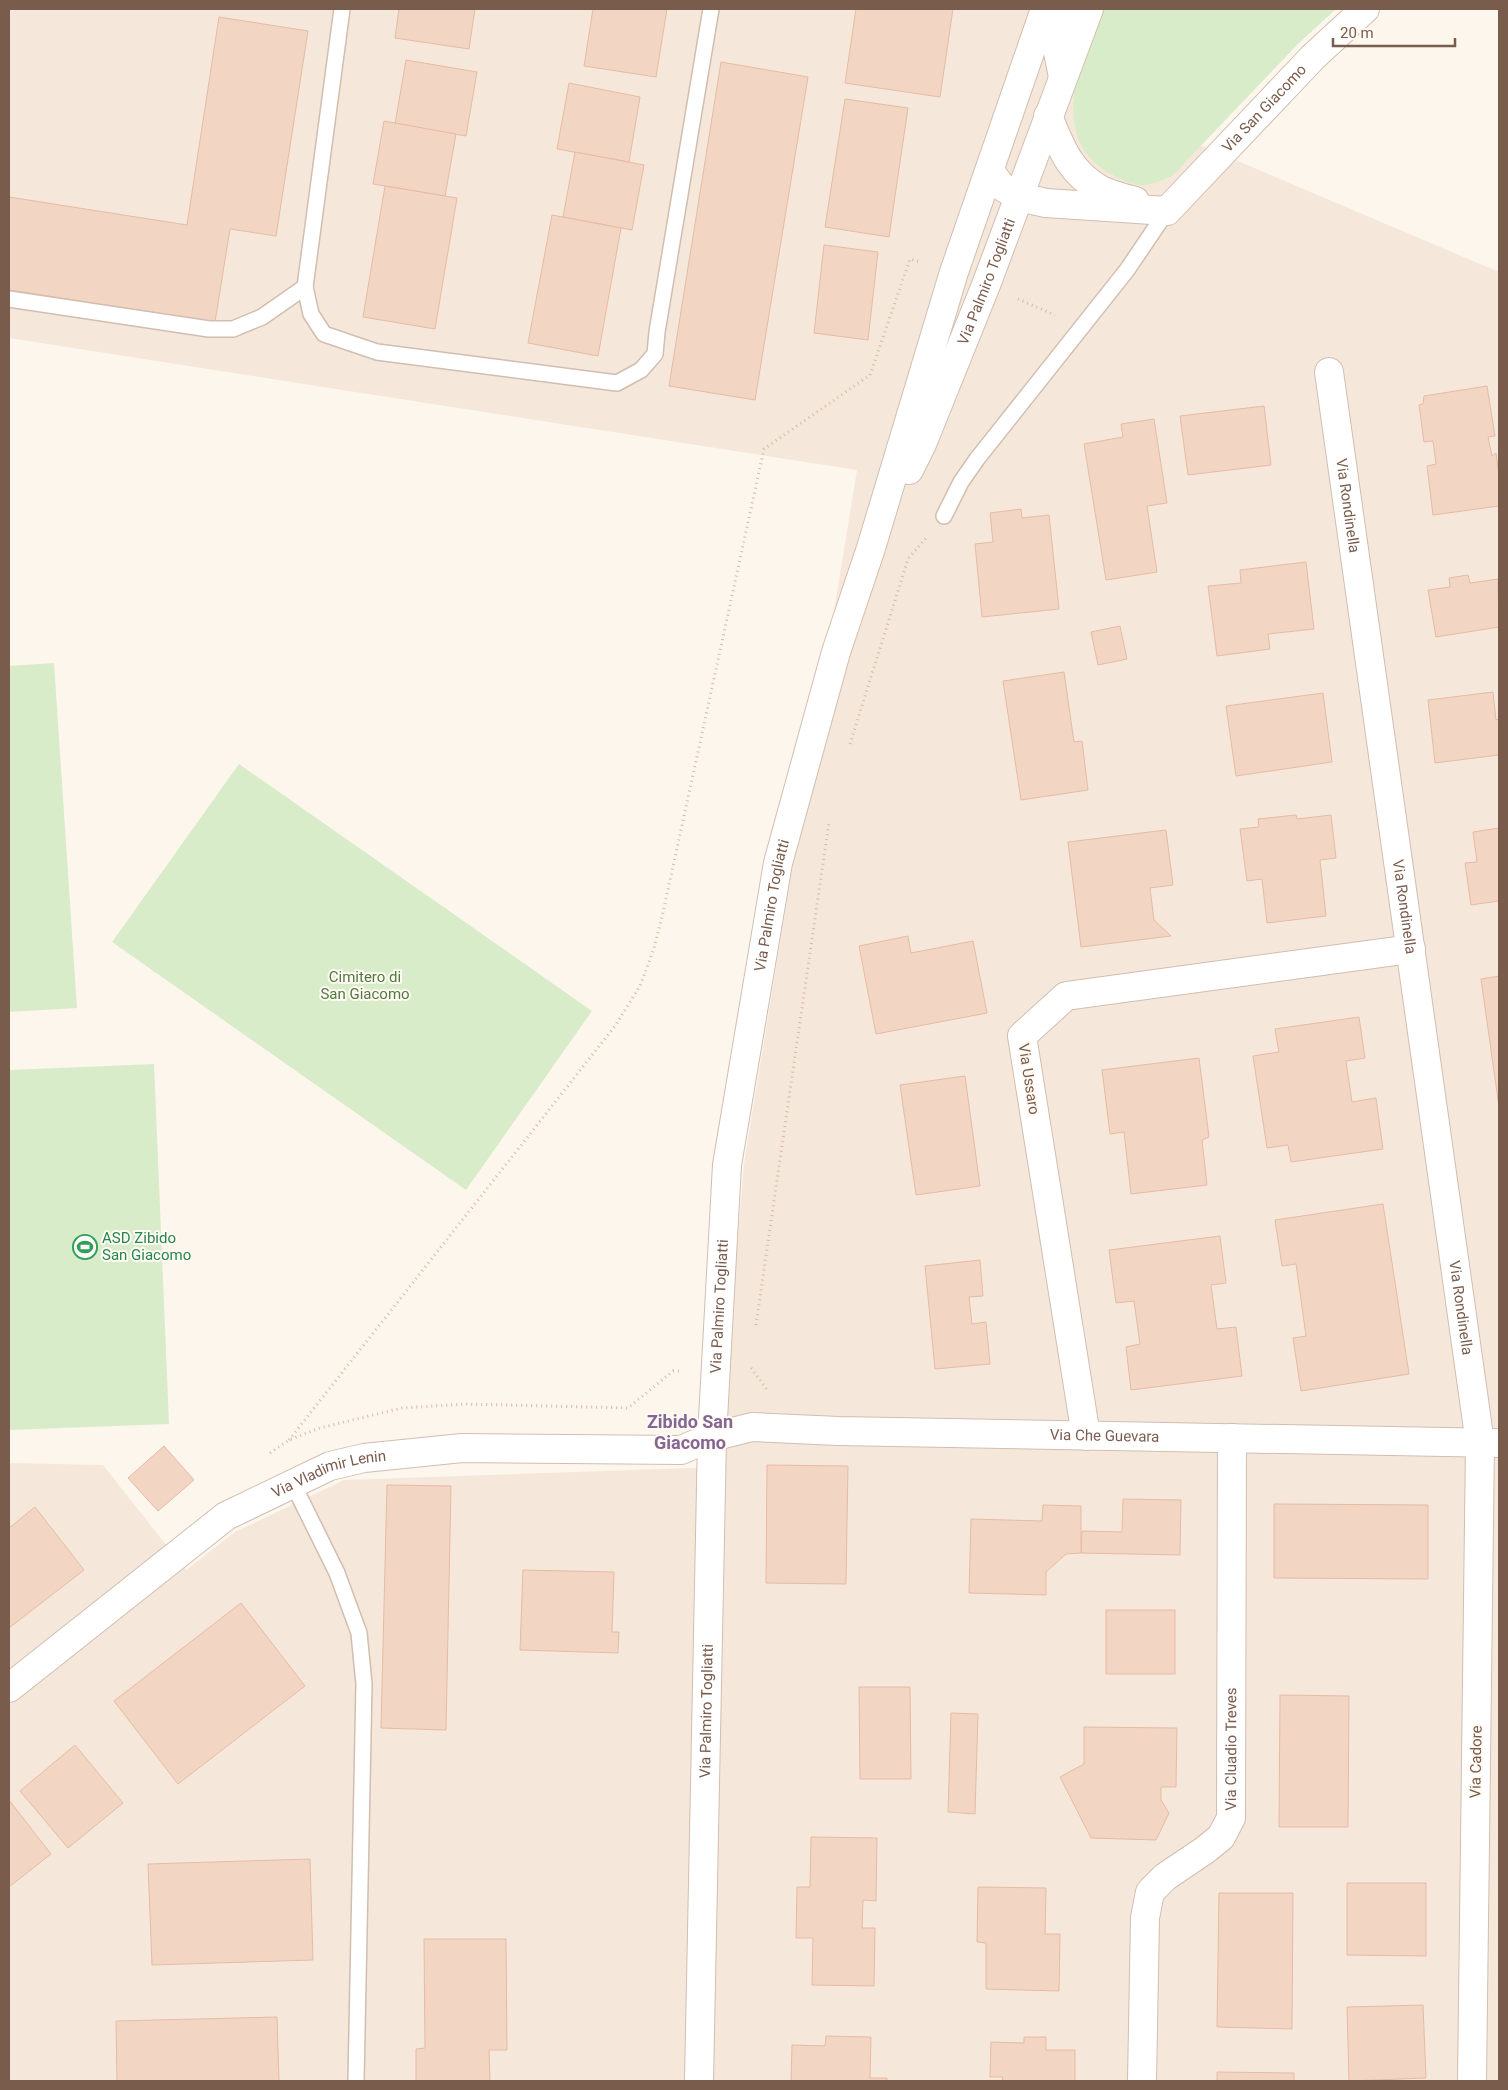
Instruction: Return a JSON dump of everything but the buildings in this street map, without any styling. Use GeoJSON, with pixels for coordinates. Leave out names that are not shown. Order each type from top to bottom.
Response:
{"type":"FeatureCollection","features":[{"type":"Feature","properties":{"kind":"street","name":"Via Palmiro Togliatti"},"geometry":{"type":"LineString","coordinates":[[699,2081],[712,1437],[726,1165],[778,863],[836,652],[871,548],[954,272],[1045,9]]}},
{"type":"Feature","properties":{"kind":"street"},"geometry":{"type":"LineString","coordinates":[[1063,77],[1057,47],[1066,9]]}},
{"type":"Feature","properties":{"kind":"street","name":"Via Palmiro Togliatti"},"geometry":{"type":"LineString","coordinates":[[871,548],[922,444],[1020,197],[1048,116],[1089,9]]}},
{"type":"Feature","properties":{"kind":"street","name":"Via San Giacomo"},"geometry":{"type":"LineString","coordinates":[[1167,211],[1313,56],[1364,9]]}},
{"type":"Feature","properties":{"kind":"street"},"geometry":{"type":"LineString","coordinates":[[1048,116],[1064,155],[1079,174],[1102,191],[1167,211]]}},
{"type":"Feature","properties":{"kind":"street"},"geometry":{"type":"LineString","coordinates":[[990,171],[1002,186],[1020,197],[1046,203],[1167,211]]}},
{"type":"Feature","properties":{"kind":"street","name":"Via Rondinella"},"geometry":{"type":"LineString","coordinates":[[1329,372],[1412,949],[1490,1443]]}},
{"type":"Feature","properties":{"kind":"street","name":"Via Ussaro"},"geometry":{"type":"LineString","coordinates":[[1086,1436],[1022,1036],[1066,996],[1412,949]]}},
{"type":"Feature","properties":{"kind":"street","name":"Via Che Guevara"},"geometry":{"type":"LineString","coordinates":[[712,1437],[752,1427],[838,1431],[1490,1443]]}},
{"type":"Feature","properties":{"kind":"street","name":"Via Vladimir Lenin"},"geometry":{"type":"LineString","coordinates":[[9,1688],[226,1516],[330,1466],[364,1458],[462,1448],[681,1450],[712,1437]]}},
{"type":"Feature","properties":{"kind":"street","name":"Via Cluadio Treves"},"geometry":{"type":"LineString","coordinates":[[1142,2081],[1145,1918],[1150,1892],[1165,1877],[1221,1837],[1231,1818],[1232,1438]]}},
{"type":"Feature","properties":{"kind":"street","name":"Via Cadore"},"geometry":{"type":"LineString","coordinates":[[1472,2081],[1490,1443]]}},
{"type":"Feature","properties":{"kind":"lane"},"geometry":{"type":"LineString","coordinates":[[342,9],[305,287],[311,314],[324,334],[378,352],[617,383],[641,370],[656,354],[657,332],[711,9]]}},
{"type":"Feature","properties":{"kind":"lane"},"geometry":{"type":"LineString","coordinates":[[944,516],[961,482],[977,458],[1127,270],[1167,211]]}},
{"type":"Feature","properties":{"kind":"lane"},"geometry":{"type":"LineString","coordinates":[[9,299],[209,329],[233,329],[262,317],[305,287]]}},
{"type":"Feature","properties":{"kind":"lane"},"geometry":{"type":"LineString","coordinates":[[293,1484],[337,1573],[359,1633],[364,1684],[356,2081]]}},
{"type":"Feature","properties":{"kind":"path"},"geometry":{"type":"LineString","coordinates":[[716,1369],[673,1371],[628,1408],[466,1404],[402,1408],[320,1428],[289,1440],[615,1026],[640,986],[654,948],[662,917],[764,449],[870,375],[910,259],[954,272]]}},
{"type":"Feature","properties":{"kind":"path"},"geometry":{"type":"LineString","coordinates":[[986,285],[1082,327]]}},
{"type":"Feature","properties":{"kind":"path"},"geometry":{"type":"LineString","coordinates":[[849,749],[908,559],[944,516]]}},
{"type":"Feature","properties":{"kind":"path"},"geometry":{"type":"LineString","coordinates":[[756,1327],[830,816]]}},
{"type":"Feature","properties":{"kind":"shaded area"},"geometry":{"type":"Polygon","coordinates":[[[9,9],[1122,9],[1094,100],[1499,272],[1499,2081],[9,2081],[9,1463],[103,1465],[186,1570],[235,1532],[344,1480],[719,1467],[744,1164],[857,470],[9,338],[9,9]]]}},
{"type":"Feature","properties":{"kind":"green space"},"geometry":{"type":"Polygon","coordinates":[[[1099,9],[1336,9],[1299,43],[1172,176],[1155,183],[1142,185],[1128,182],[1111,174],[1091,159],[1079,141],[1074,120],[1074,98],[1084,52],[1099,9]]]}},
{"type":"Feature","properties":{"kind":"green space"},"geometry":{"type":"Polygon","coordinates":[[[54,663],[77,1008],[9,1012],[9,666],[54,663]]]}},
{"type":"Feature","properties":{"kind":"green space","name":"Cimitero di San Giacomo"},"geometry":{"type":"Polygon","coordinates":[[[239,764],[592,1011],[466,1190],[112,942],[239,764]]]}},
{"type":"Feature","properties":{"kind":"green space","name":"ASD Zibido San Giacomo"},"geometry":{"type":"Polygon","coordinates":[[[154,1064],[169,1424],[9,1430],[9,1070],[154,1064]]]}},
{"type":"Feature","properties":{"kind":"place","name":"ASD Zibido San Giacomo"},"geometry":{"type":"Point","coordinates":[85,1247]}},
{"type":"Feature","properties":{"kind":"district","name":"Zibido San Giacomo"},"geometry":{"type":"Point","coordinates":[690,1431]}}]}
